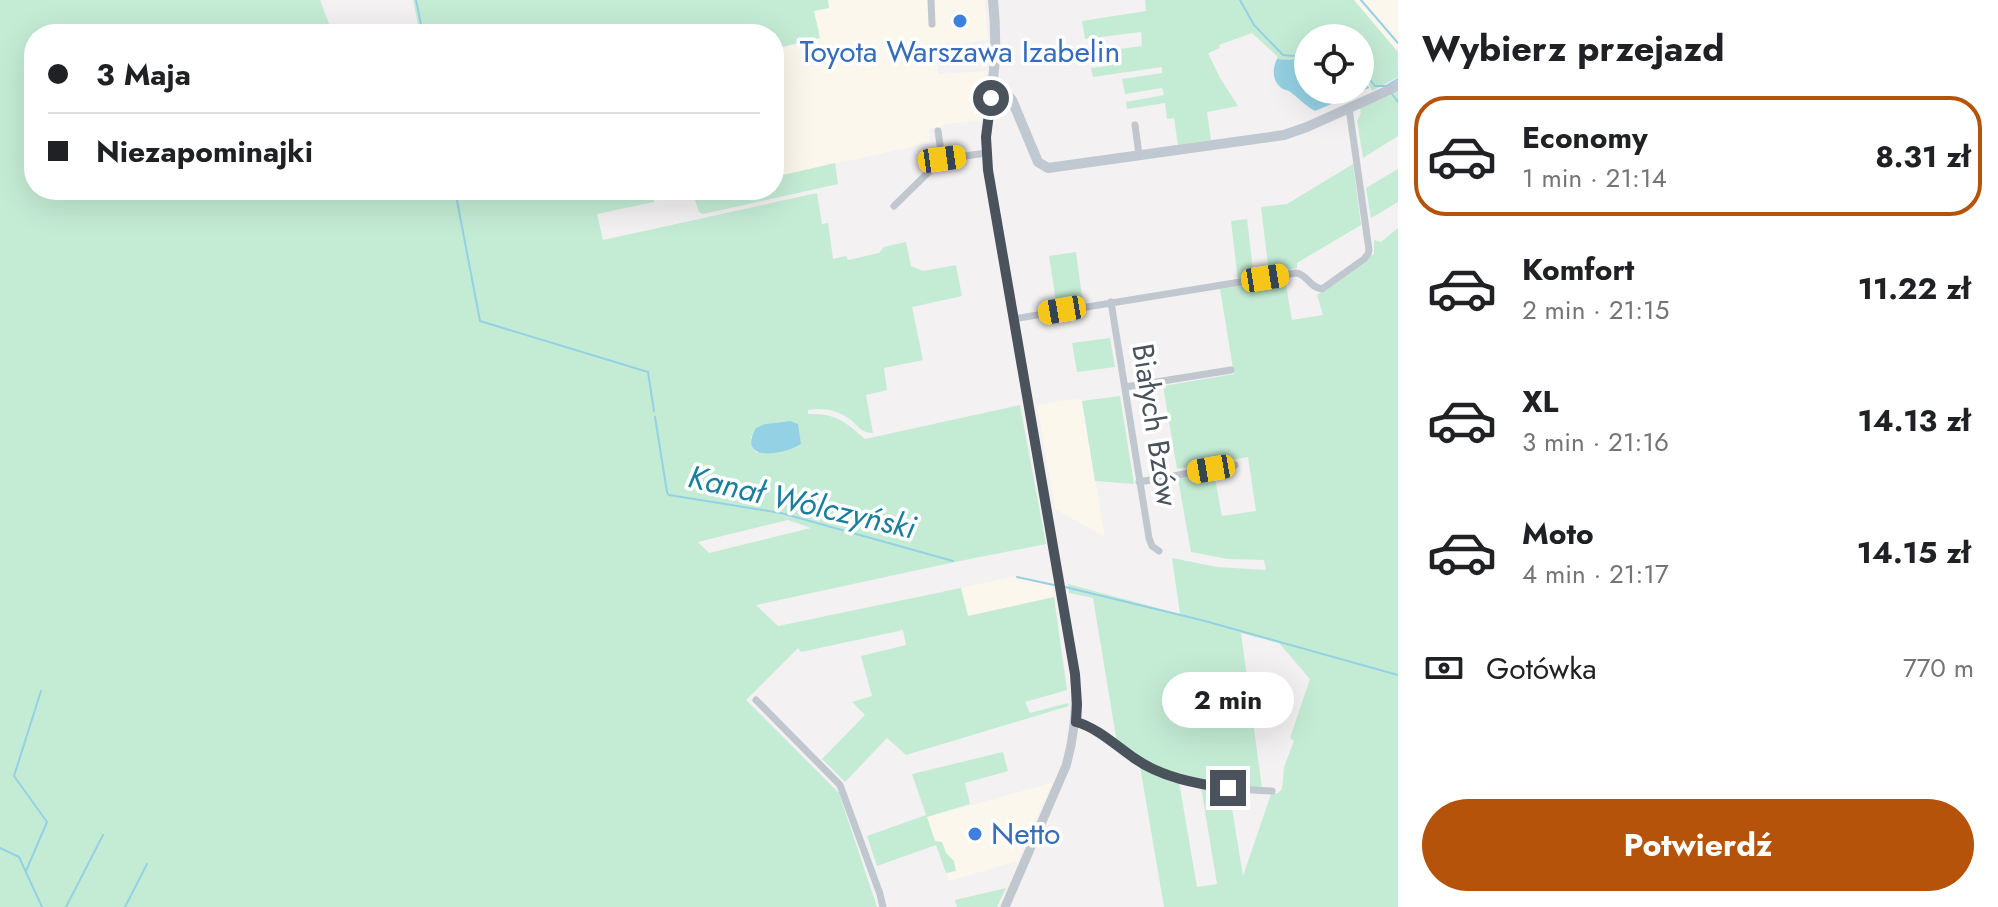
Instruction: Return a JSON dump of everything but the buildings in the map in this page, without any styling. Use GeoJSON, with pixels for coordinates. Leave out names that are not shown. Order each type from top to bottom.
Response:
{"type":"FeatureCollection","features":[{"type":"Feature","properties":{"kind":"main road"},"geometry":{"type":"LineString","coordinates":[[993,0],[995,36],[992,88],[1006,93],[1012,100],[1038,162],[1044,167],[1284,135],[1398,86]]}},
{"type":"Feature","properties":{"kind":"street"},"geometry":{"type":"LineString","coordinates":[[931,0],[932,24]]}},
{"type":"Feature","properties":{"kind":"street"},"geometry":{"type":"LineString","coordinates":[[992,88],[986,137],[991,189],[1075,674],[1077,704],[1066,766],[1005,907]]}},
{"type":"Feature","properties":{"kind":"street"},"geometry":{"type":"LineString","coordinates":[[1013,319],[1296,273],[1303,274],[1312,285],[1322,289],[1368,254],[1349,108]]}},
{"type":"Feature","properties":{"kind":"street"},"geometry":{"type":"LineString","coordinates":[[1135,125],[1139,155]]}},
{"type":"Feature","properties":{"kind":"street"},"geometry":{"type":"LineString","coordinates":[[938,131],[942,159]]}},
{"type":"Feature","properties":{"kind":"street"},"geometry":{"type":"LineString","coordinates":[[894,206],[942,159],[987,153]]}},
{"type":"Feature","properties":{"kind":"street","name":"Białych Bzów"},"geometry":{"type":"LineString","coordinates":[[1111,302],[1149,538],[1152,546],[1159,551]]}},
{"type":"Feature","properties":{"kind":"street"},"geometry":{"type":"LineString","coordinates":[[1125,387],[1231,370]]}},
{"type":"Feature","properties":{"kind":"street"},"geometry":{"type":"LineString","coordinates":[[1139,482],[1235,465]]}},
{"type":"Feature","properties":{"kind":"street"},"geometry":{"type":"LineString","coordinates":[[756,700],[840,785],[883,907]]}},
{"type":"Feature","properties":{"kind":"street"},"geometry":{"type":"LineString","coordinates":[[1076,722],[1086,724],[1133,758],[1179,779],[1204,785],[1272,791]]}},
{"type":"Feature","properties":{"kind":"shaded area"},"geometry":{"type":"Polygon","coordinates":[[[828,0],[985,0],[988,40],[936,46],[938,74],[987,71],[982,120],[929,128],[930,143],[784,175],[784,47],[820,38],[814,11],[829,8],[828,0]]]}},
{"type":"Feature","properties":{"kind":"shaded area"},"geometry":{"type":"Polygon","coordinates":[[[1354,0],[1398,0],[1398,52],[1354,0]]]}},
{"type":"Feature","properties":{"kind":"shaded area"},"geometry":{"type":"Polygon","coordinates":[[[1081,398],[1105,537],[1055,509],[1037,405],[1081,398]]]}},
{"type":"Feature","properties":{"kind":"shaded area"},"geometry":{"type":"Polygon","coordinates":[[[1011,577],[1052,586],[1054,597],[967,616],[961,588],[1011,577]]]}},
{"type":"Feature","properties":{"kind":"shaded area"},"geometry":{"type":"Polygon","coordinates":[[[1052,783],[1018,861],[949,881],[927,817],[1052,783]]]}},
{"type":"Feature","properties":{"kind":"green space"},"geometry":{"type":"Polygon","coordinates":[[[0,0],[320,0],[329,24],[24,24],[24,200],[654,200],[597,214],[603,240],[817,193],[822,224],[828,223],[833,259],[846,256],[848,260],[879,253],[884,247],[906,242],[911,266],[923,271],[956,265],[962,296],[912,307],[923,360],[884,368],[887,390],[866,395],[873,433],[863,431],[836,412],[814,409],[808,410],[808,414],[839,419],[865,439],[1020,405],[1046,544],[756,605],[778,626],[961,588],[968,616],[1054,597],[1067,690],[1025,702],[1030,713],[1068,703],[1069,706],[906,755],[887,738],[845,782],[822,759],[865,715],[852,702],[872,696],[861,656],[906,645],[903,630],[801,652],[798,648],[746,700],[839,793],[877,907],[0,907],[0,0]],[[790,421],[765,424],[751,437],[757,453],[790,421]],[[788,520],[698,542],[709,553],[811,528],[788,520]]]}},
{"type":"Feature","properties":{"kind":"green space"},"geometry":{"type":"Polygon","coordinates":[[[413,0],[828,0],[829,8],[814,11],[820,38],[784,47],[784,24],[418,24],[413,0]]]}},
{"type":"Feature","properties":{"kind":"green space"},"geometry":{"type":"Polygon","coordinates":[[[1145,0],[1354,0],[1398,52],[1398,77],[1374,90],[1374,24],[1294,24],[1294,59],[1290,60],[1277,59],[1252,33],[1219,45],[1220,48],[1208,53],[1238,106],[1207,112],[1211,140],[1178,145],[1174,118],[1167,119],[1165,103],[1127,109],[1126,102],[1164,95],[1162,88],[1125,94],[1122,79],[1162,73],[1162,67],[1093,77],[1091,68],[1108,66],[1106,51],[1142,46],[1141,32],[1085,39],[1082,21],[1146,11],[1145,0]]]}},
{"type":"Feature","properties":{"kind":"green space"},"geometry":{"type":"Polygon","coordinates":[[[1398,92],[1398,136],[1363,158],[1357,121],[1360,108],[1398,92]]]}},
{"type":"Feature","properties":{"kind":"green space"},"geometry":{"type":"Polygon","coordinates":[[[835,163],[838,184],[784,196],[784,175],[835,163]]]}},
{"type":"Feature","properties":{"kind":"green space"},"geometry":{"type":"Polygon","coordinates":[[[1353,164],[1361,225],[1297,263],[1297,268],[1269,274],[1261,207],[1287,204],[1353,164]]]}},
{"type":"Feature","properties":{"kind":"green space"},"geometry":{"type":"Polygon","coordinates":[[[1398,169],[1398,202],[1371,218],[1366,188],[1398,169]]]}},
{"type":"Feature","properties":{"kind":"green space"},"geometry":{"type":"Polygon","coordinates":[[[695,200],[766,200],[703,214],[699,212],[695,200]]]}},
{"type":"Feature","properties":{"kind":"green space"},"geometry":{"type":"Polygon","coordinates":[[[1247,219],[1254,279],[1238,281],[1231,221],[1247,219]]]}},
{"type":"Feature","properties":{"kind":"green space"},"geometry":{"type":"Polygon","coordinates":[[[1398,228],[1398,907],[1164,907],[1140,766],[1179,782],[1197,887],[1217,884],[1201,787],[1229,790],[1243,876],[1271,794],[1282,789],[1284,767],[1294,741],[1290,738],[1310,679],[1279,643],[1241,633],[1262,788],[1204,781],[1168,771],[1117,743],[1093,598],[1069,593],[1068,584],[1180,614],[1172,558],[1217,567],[1266,570],[1264,560],[1228,559],[1191,552],[1178,479],[1214,473],[1222,516],[1256,511],[1248,457],[1177,469],[1163,386],[1234,374],[1220,289],[1285,279],[1292,320],[1323,315],[1317,295],[1374,254],[1374,240],[1381,242],[1398,228]]]}},
{"type":"Feature","properties":{"kind":"green space"},"geometry":{"type":"Polygon","coordinates":[[[1076,252],[1083,304],[1057,308],[1049,256],[1076,252]]]}},
{"type":"Feature","properties":{"kind":"green space"},"geometry":{"type":"Polygon","coordinates":[[[1110,338],[1115,367],[1077,372],[1072,343],[1110,338]]]}},
{"type":"Feature","properties":{"kind":"green space"},"geometry":{"type":"Polygon","coordinates":[[[1120,396],[1134,484],[1095,481],[1082,401],[1120,396]]]}},
{"type":"Feature","properties":{"kind":"green space"},"geometry":{"type":"Polygon","coordinates":[[[1003,752],[1008,771],[965,783],[970,804],[927,817],[935,841],[942,842],[946,853],[954,861],[956,871],[946,873],[936,845],[877,866],[867,836],[926,815],[912,774],[1003,752]]]}},
{"type":"Feature","properties":{"kind":"green space"},"geometry":{"type":"Polygon","coordinates":[[[1006,888],[997,907],[957,907],[955,900],[1006,888]]]}},
{"type":"Feature","properties":{"kind":"water"},"geometry":{"type":"Polygon","coordinates":[[[1277,59],[1294,59],[1294,95],[1279,86],[1274,75],[1277,59]]]}},
{"type":"Feature","properties":{"kind":"water"},"geometry":{"type":"Polygon","coordinates":[[[1304,104],[1331,104],[1315,111],[1304,104]]]}},
{"type":"Feature","properties":{"kind":"water"},"geometry":{"type":"Polygon","coordinates":[[[790,421],[798,424],[801,444],[774,453],[757,451],[752,447],[751,439],[756,428],[790,421]]]}},
{"type":"Feature","properties":{"kind":"waterway","name":"Kanał Wólczyński"},"geometry":{"type":"LineString","coordinates":[[416,0],[421,24]]}},
{"type":"Feature","properties":{"kind":"waterway"},"geometry":{"type":"LineString","coordinates":[[1240,0],[1254,25],[1283,55],[1294,56]]}},
{"type":"Feature","properties":{"kind":"waterway"},"geometry":{"type":"LineString","coordinates":[[1361,0],[1398,43]]}},
{"type":"Feature","properties":{"kind":"waterway"},"geometry":{"type":"LineString","coordinates":[[1374,85],[1386,86],[1398,79]]}},
{"type":"Feature","properties":{"kind":"waterway"},"geometry":{"type":"LineString","coordinates":[[1392,94],[1398,102]]}},
{"type":"Feature","properties":{"kind":"waterway","name":"Kanał Wólczyński"},"geometry":{"type":"LineString","coordinates":[[457,200],[480,321],[648,372],[654,411]]}},
{"type":"Feature","properties":{"kind":"waterway","name":"Kanał Wólczyński"},"geometry":{"type":"LineString","coordinates":[[655,417],[669,495],[781,513],[953,561]]}},
{"type":"Feature","properties":{"kind":"waterway","name":"Kanał Wólczyński"},"geometry":{"type":"LineString","coordinates":[[1017,577],[1054,585]]}},
{"type":"Feature","properties":{"kind":"waterway","name":"Kanał Wólczyński"},"geometry":{"type":"LineString","coordinates":[[1065,587],[1205,621],[1398,675]]}},
{"type":"Feature","properties":{"kind":"waterway"},"geometry":{"type":"LineString","coordinates":[[26,871],[47,822],[14,776],[41,691]]}},
{"type":"Feature","properties":{"kind":"waterway"},"geometry":{"type":"LineString","coordinates":[[66,907],[103,835]]}},
{"type":"Feature","properties":{"kind":"waterway"},"geometry":{"type":"LineString","coordinates":[[0,848],[19,857],[42,907]]}},
{"type":"Feature","properties":{"kind":"waterway"},"geometry":{"type":"LineString","coordinates":[[125,907],[147,864]]}},
{"type":"Feature","properties":{"kind":"place","name":"Toyota Warszawa Izabelin"},"geometry":{"type":"Point","coordinates":[960,21]}},
{"type":"Feature","properties":{"kind":"place","name":"Netto"},"geometry":{"type":"Point","coordinates":[975,834]}},
{"type":"Feature","properties":{"kind":"route"},"geometry":{"type":"LineString","coordinates":[[991,98],[986,137],[988,170],[1075,674],[1076,722],[1086,724],[1133,758],[1156,770],[1190,782],[1228,788]]}}]}
